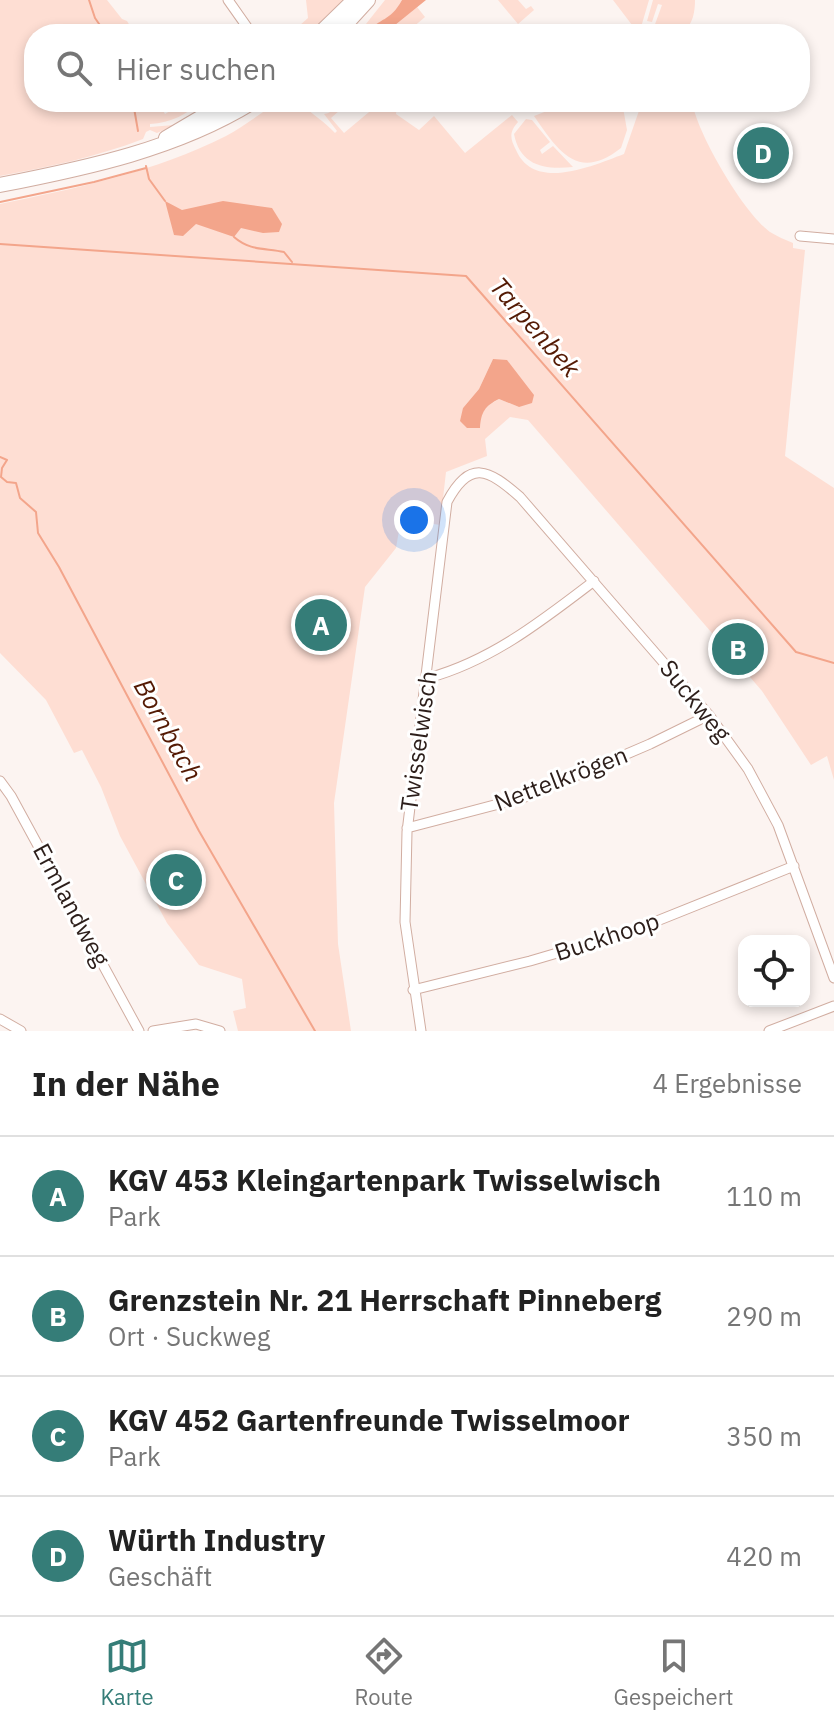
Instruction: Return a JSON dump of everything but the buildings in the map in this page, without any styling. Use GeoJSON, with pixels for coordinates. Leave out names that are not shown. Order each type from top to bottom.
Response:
{"type":"FeatureCollection","features":[{"type":"Feature","properties":{"kind":"main road"},"geometry":{"type":"LineString","coordinates":[[329,24],[354,0]]}},
{"type":"Feature","properties":{"kind":"main road"},"geometry":{"type":"LineString","coordinates":[[346,24],[368,0]]}},
{"type":"Feature","properties":{"kind":"main road"},"geometry":{"type":"LineString","coordinates":[[152,146],[210,112]]}},
{"type":"Feature","properties":{"kind":"main road"},"geometry":{"type":"LineString","coordinates":[[0,185],[96,165],[194,134],[235,112]]}},
{"type":"Feature","properties":{"kind":"street"},"geometry":{"type":"LineString","coordinates":[[228,0],[245,24]]}},
{"type":"Feature","properties":{"kind":"street"},"geometry":{"type":"LineString","coordinates":[[800,236],[834,239]]}},
{"type":"Feature","properties":{"kind":"street","name":"Suckweg"},"geometry":{"type":"LineString","coordinates":[[484,473],[496,477],[520,497],[709,715],[748,769],[778,825],[834,978]]}},
{"type":"Feature","properties":{"kind":"street","name":"Twisselwisch"},"geometry":{"type":"LineString","coordinates":[[421,1031],[405,922],[407,828],[428,678],[447,502],[459,480],[469,474],[484,473]]}},
{"type":"Feature","properties":{"kind":"street"},"geometry":{"type":"LineString","coordinates":[[428,678],[458,670],[496,650],[540,622],[594,581]]}},
{"type":"Feature","properties":{"kind":"street","name":"Nettelkrögen"},"geometry":{"type":"LineString","coordinates":[[407,828],[529,796],[709,715]]}},
{"type":"Feature","properties":{"kind":"street","name":"Ermlandweg"},"geometry":{"type":"LineString","coordinates":[[0,781],[139,1031]]}},
{"type":"Feature","properties":{"kind":"street","name":"Buckhoop"},"geometry":{"type":"LineString","coordinates":[[413,990],[632,931],[794,866]]}},
{"type":"Feature","properties":{"kind":"street"},"geometry":{"type":"LineString","coordinates":[[769,1031],[834,1006]]}},
{"type":"Feature","properties":{"kind":"street"},"geometry":{"type":"LineString","coordinates":[[0,1019],[21,1031]]}},
{"type":"Feature","properties":{"kind":"street"},"geometry":{"type":"LineString","coordinates":[[153,1031],[196,1024],[220,1031]]}},
{"type":"Feature","properties":{"kind":"shaded area"},"geometry":{"type":"Polygon","coordinates":[[[0,0],[107,0],[129,24],[24,24],[24,112],[187,112],[172,120],[150,124],[150,127],[174,125],[157,133],[150,130],[143,139],[108,151],[0,176],[0,0]]]}},
{"type":"Feature","properties":{"kind":"shaded area"},"geometry":{"type":"Polygon","coordinates":[[[306,0],[344,0],[320,24],[301,24],[308,18],[306,0]]]}},
{"type":"Feature","properties":{"kind":"shaded area"},"geometry":{"type":"Polygon","coordinates":[[[385,0],[402,0],[378,24],[366,24],[385,0]]]}},
{"type":"Feature","properties":{"kind":"shaded area"},"geometry":{"type":"Polygon","coordinates":[[[402,0],[426,0],[396,24],[376,24],[393,12],[402,0]]]}},
{"type":"Feature","properties":{"kind":"shaded area"},"geometry":{"type":"Polygon","coordinates":[[[498,0],[518,0],[526,9],[531,6],[534,10],[518,24],[498,0]]]}},
{"type":"Feature","properties":{"kind":"shaded area"},"geometry":{"type":"Polygon","coordinates":[[[613,0],[649,0],[642,24],[631,24],[613,0]]]}},
{"type":"Feature","properties":{"kind":"shaded area"},"geometry":{"type":"Polygon","coordinates":[[[653,0],[695,0],[690,24],[655,24],[662,5],[658,4],[652,22],[647,21],[653,0]]]}},
{"type":"Feature","properties":{"kind":"shaded area"},"geometry":{"type":"Polygon","coordinates":[[[417,7],[425,17],[417,24],[396,24],[417,7]]]}},
{"type":"Feature","properties":{"kind":"shaded area"},"geometry":{"type":"Polygon","coordinates":[[[263,112],[311,112],[335,133],[337,131],[324,114],[338,112],[331,118],[344,133],[369,112],[396,112],[419,130],[434,116],[465,153],[512,115],[518,122],[511,136],[524,163],[550,173],[581,169],[624,154],[639,112],[695,112],[712,152],[747,208],[770,232],[793,243],[793,248],[805,250],[785,456],[834,488],[834,780],[827,756],[811,765],[762,691],[528,420],[510,417],[485,439],[487,456],[446,472],[440,525],[401,519],[396,548],[365,587],[334,803],[338,944],[351,1031],[238,1031],[233,1011],[246,1008],[242,979],[199,965],[167,923],[120,836],[101,787],[82,750],[74,753],[46,700],[0,653],[0,204],[87,185],[172,160],[246,124],[263,112]],[[493,359],[479,389],[463,408],[481,414],[499,399],[519,407],[493,359]]]}},
{"type":"Feature","properties":{"kind":"shaded area"},"geometry":{"type":"Polygon","coordinates":[[[544,112],[624,112],[627,130],[621,148],[606,158],[581,162],[561,150],[534,116],[544,112]]]}},
{"type":"Feature","properties":{"kind":"shaded area"},"geometry":{"type":"Polygon","coordinates":[[[526,119],[532,120],[550,142],[540,150],[542,154],[553,146],[573,167],[553,168],[535,164],[522,153],[514,134],[526,119]]]}},
{"type":"Feature","properties":{"kind":"shaded area"},"geometry":{"type":"Polygon","coordinates":[[[165,201],[182,210],[223,201],[272,208],[282,224],[279,232],[263,233],[241,228],[234,237],[196,224],[183,236],[174,235],[165,201]]]}},
{"type":"Feature","properties":{"kind":"shaded area"},"geometry":{"type":"Polygon","coordinates":[[[493,359],[507,360],[534,395],[532,403],[519,407],[499,399],[485,410],[480,428],[467,428],[460,421],[463,408],[479,389],[493,359]]]}},
{"type":"Feature","properties":{"kind":"waterway"},"geometry":{"type":"LineString","coordinates":[[89,0],[99,24]]}},
{"type":"Feature","properties":{"kind":"waterway"},"geometry":{"type":"LineString","coordinates":[[135,112],[138,131]]}},
{"type":"Feature","properties":{"kind":"waterway"},"geometry":{"type":"LineString","coordinates":[[146,166],[149,179],[165,201]]}},
{"type":"Feature","properties":{"kind":"waterway"},"geometry":{"type":"LineString","coordinates":[[0,202],[146,168]]}},
{"type":"Feature","properties":{"kind":"waterway"},"geometry":{"type":"LineString","coordinates":[[234,237],[252,247],[284,252],[292,262]]}},
{"type":"Feature","properties":{"kind":"waterway","name":"Tarpenbek"},"geometry":{"type":"LineString","coordinates":[[0,244],[466,276],[796,652],[834,663]]}},
{"type":"Feature","properties":{"kind":"waterway","name":"Bornbach"},"geometry":{"type":"LineString","coordinates":[[0,457],[7,460],[1,477],[7,482],[16,483],[20,498],[36,512],[38,533],[199,831],[315,1031]]}},
{"type":"Feature","properties":{"kind":"place","name":"Würth Industry"},"geometry":{"type":"Point","coordinates":[763,153]}},
{"type":"Feature","properties":{"kind":"place","name":"KGV 453 Kleingartenpark Twisselwisch"},"geometry":{"type":"Point","coordinates":[321,625]}},
{"type":"Feature","properties":{"kind":"place","name":"Grenzstein Nr. 21 Herrschaft Pinneberg"},"geometry":{"type":"Point","coordinates":[738,649]}},
{"type":"Feature","properties":{"kind":"place","name":"KGV 452 Gartenfreunde Twisselmoor"},"geometry":{"type":"Point","coordinates":[176,880]}}]}
